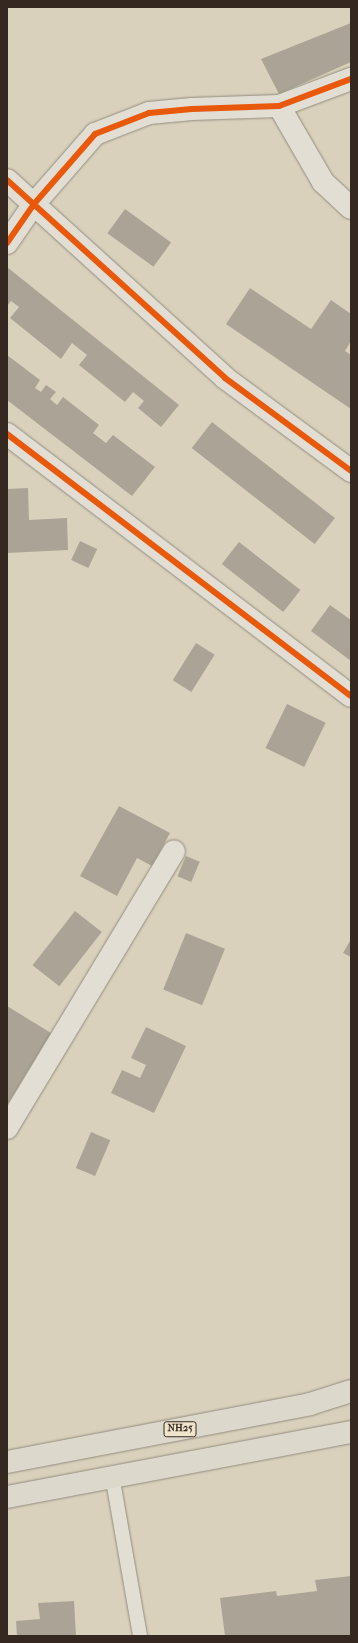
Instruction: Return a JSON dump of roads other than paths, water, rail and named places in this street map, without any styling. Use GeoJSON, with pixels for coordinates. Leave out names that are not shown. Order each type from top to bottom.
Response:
{"type":"FeatureCollection","features":[{"type":"Feature","properties":{"kind":"main road","name":"NH25"},"geometry":{"type":"LineString","coordinates":[[7,1462],[310,1404],[351,1391]]}},
{"type":"Feature","properties":{"kind":"main road"},"geometry":{"type":"LineString","coordinates":[[7,1497],[112,1475],[351,1432]]}},
{"type":"Feature","properties":{"kind":"street"},"geometry":{"type":"LineString","coordinates":[[7,243],[34,204],[95,134],[149,113],[279,106],[351,80]]}},
{"type":"Feature","properties":{"kind":"street"},"geometry":{"type":"LineString","coordinates":[[279,106],[323,182],[351,208]]}},
{"type":"Feature","properties":{"kind":"street"},"geometry":{"type":"LineString","coordinates":[[7,180],[225,378],[351,471]]}},
{"type":"Feature","properties":{"kind":"street"},"geometry":{"type":"LineString","coordinates":[[7,434],[351,696]]}},
{"type":"Feature","properties":{"kind":"street"},"geometry":{"type":"LineString","coordinates":[[7,1128],[174,851]]}},
{"type":"Feature","properties":{"kind":"lane"},"geometry":{"type":"LineString","coordinates":[[112,1475],[140,1636]]}}]}
